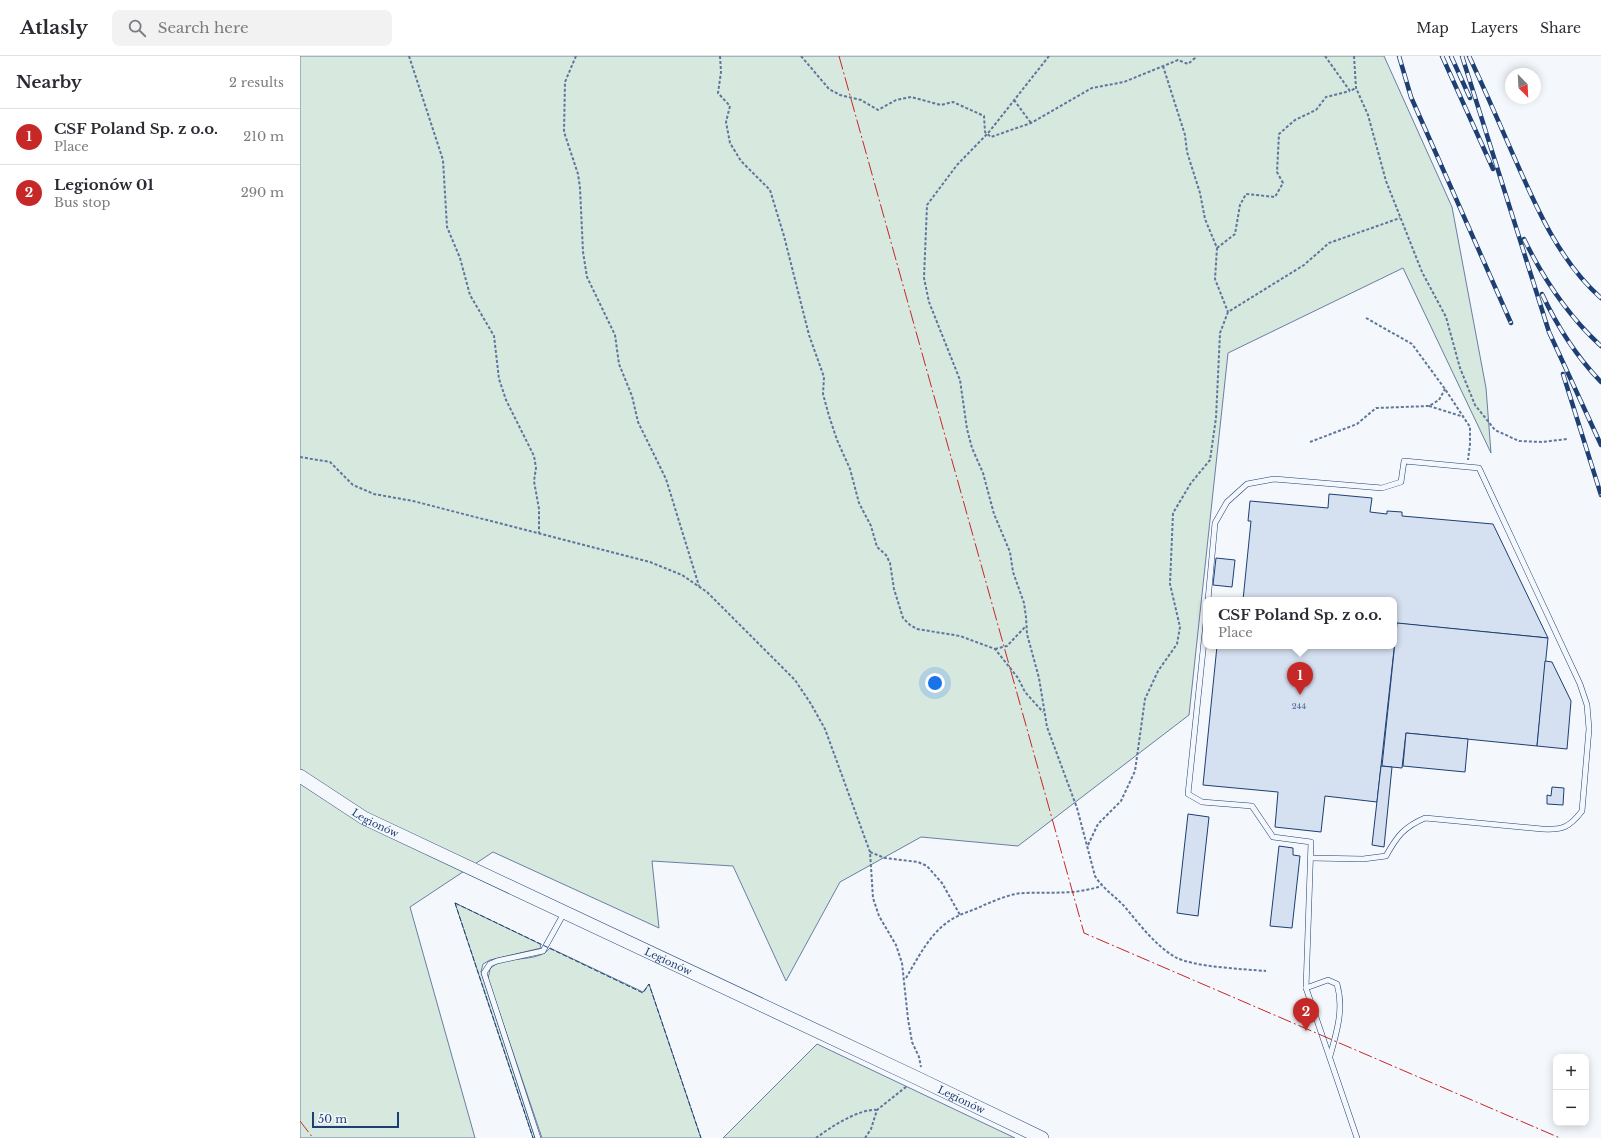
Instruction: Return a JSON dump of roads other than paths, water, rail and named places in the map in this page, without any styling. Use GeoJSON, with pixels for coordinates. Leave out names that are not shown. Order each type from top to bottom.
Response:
{"type":"FeatureCollection","features":[{"type":"Feature","properties":{"kind":"street","name":"Legionów"},"geometry":{"type":"LineString","coordinates":[[300,776],[364,818],[1042,1138]]}},
{"type":"Feature","properties":{"kind":"lane"},"geometry":{"type":"LineString","coordinates":[[1208,597],[1215,524],[1227,502],[1246,484],[1274,479],[1382,488],[1401,482],[1404,461],[1479,468],[1568,657],[1587,705],[1589,729],[1582,811],[1574,822],[1566,827],[1556,830],[1425,818],[1401,832],[1386,856],[1363,859],[1311,858]]}},
{"type":"Feature","properties":{"kind":"lane"},"geometry":{"type":"LineString","coordinates":[[1203,649],[1188,794],[1202,802],[1252,806],[1273,837],[1311,842],[1306,988],[1357,1138]]}},
{"type":"Feature","properties":{"kind":"lane"},"geometry":{"type":"LineString","coordinates":[[538,1138],[484,973],[490,964],[497,961],[542,951],[564,912]]}},
{"type":"Feature","properties":{"kind":"lane"},"geometry":{"type":"LineString","coordinates":[[1306,988],[1328,980],[1336,984],[1341,998],[1338,1029],[1330,1057]]}},
{"type":"Feature","properties":{"kind":"railway"},"geometry":{"type":"LineString","coordinates":[[1399,56],[1411,97],[1511,323]]}},
{"type":"Feature","properties":{"kind":"railway"},"geometry":{"type":"LineString","coordinates":[[1442,56],[1493,169]]}},
{"type":"Feature","properties":{"kind":"railway"},"geometry":{"type":"LineString","coordinates":[[1451,56],[1470,98]]}},
{"type":"Feature","properties":{"kind":"railway"},"geometry":{"type":"LineString","coordinates":[[1462,56],[1549,332],[1601,445]]}},
{"type":"Feature","properties":{"kind":"railway"},"geometry":{"type":"LineString","coordinates":[[1469,56],[1532,197],[1551,234],[1573,268],[1586,284],[1601,298]]}},
{"type":"Feature","properties":{"kind":"railway"},"geometry":{"type":"LineString","coordinates":[[1524,239],[1539,268],[1557,296],[1578,322],[1601,346]]}},
{"type":"Feature","properties":{"kind":"railway"},"geometry":{"type":"LineString","coordinates":[[1542,294],[1554,318],[1568,340],[1583,362],[1601,382]]}},
{"type":"Feature","properties":{"kind":"railway"},"geometry":{"type":"LineString","coordinates":[[1563,374],[1601,495]]}},
{"type":"Feature","properties":{"kind":"place","name":"CSF Poland Sp. z o.o."},"geometry":{"type":"Point","coordinates":[1300,695]}},
{"type":"Feature","properties":{"kind":"place","name":"Legionów 01"},"geometry":{"type":"Point","coordinates":[1306,1031]}}]}
